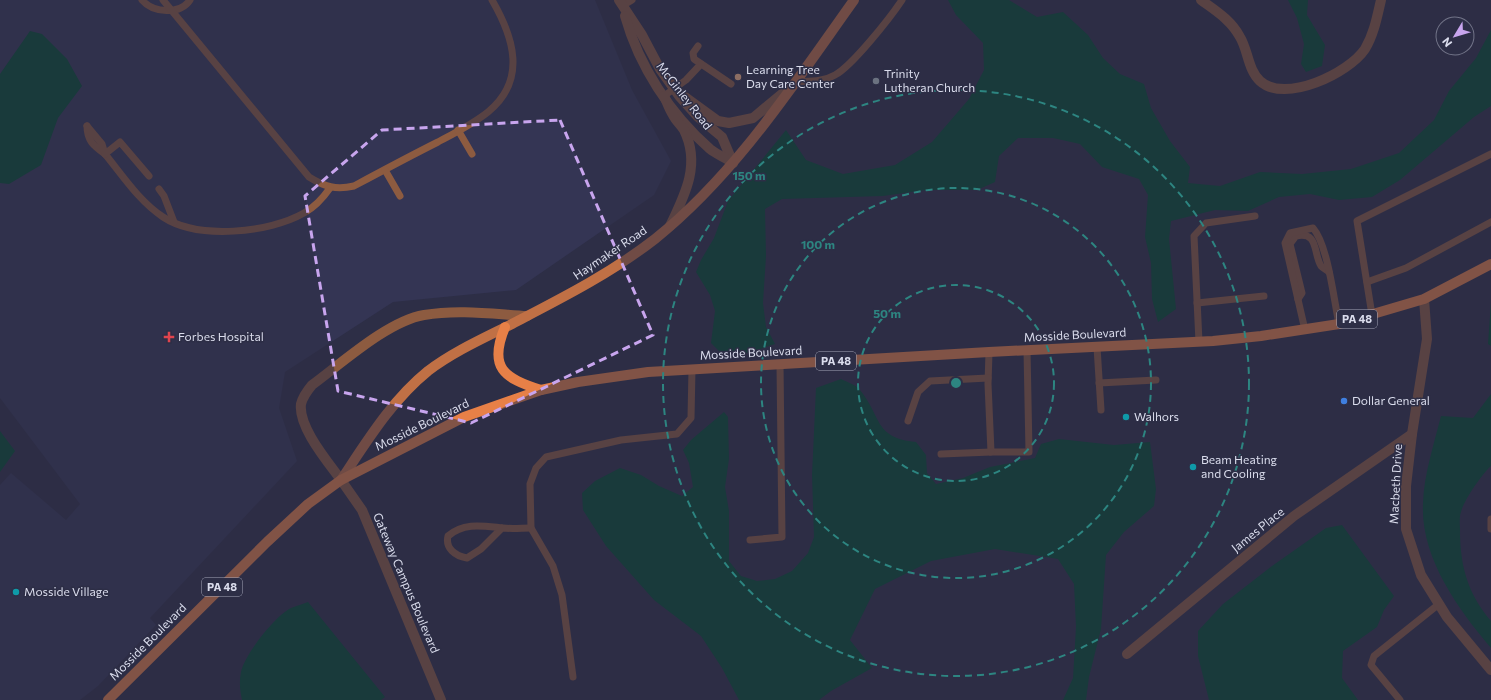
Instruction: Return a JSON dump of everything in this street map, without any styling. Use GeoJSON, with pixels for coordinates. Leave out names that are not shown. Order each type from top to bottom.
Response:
{"type":"FeatureCollection","features":[{"type":"Feature","properties":{"kind":"main road","name":"Haymaker Road"},"geometry":{"type":"LineString","coordinates":[[341,480],[379,424],[394,406],[428,372],[462,349],[589,284],[623,262],[686,212],[733,163],[796,82],[854,0]]}},
{"type":"Feature","properties":{"kind":"main road","name":"Mosside Boulevard"},"geometry":{"type":"LineString","coordinates":[[108,700],[267,542],[308,504],[341,480],[464,417],[541,390],[578,382],[648,372],[1097,346],[1199,342],[1261,336],[1339,324],[1424,299],[1491,264]]}},
{"type":"Feature","properties":{"kind":"main road"},"geometry":{"type":"LineString","coordinates":[[505,327],[498,348],[498,359],[501,367],[508,375],[518,382],[541,390]]}},
{"type":"Feature","properties":{"kind":"street"},"geometry":{"type":"LineString","coordinates":[[1200,0],[1228,19],[1241,37],[1252,67],[1260,81],[1272,89],[1287,90],[1311,85],[1348,67],[1364,49],[1376,25],[1381,0]]}},
{"type":"Feature","properties":{"kind":"street","name":"McGinley Road"},"geometry":{"type":"LineString","coordinates":[[620,3],[674,89],[698,117],[722,137],[733,163]]}},
{"type":"Feature","properties":{"kind":"street","name":"McGinley Road"},"geometry":{"type":"LineString","coordinates":[[620,3],[632,42],[649,76],[688,126],[711,149],[733,163]]}},
{"type":"Feature","properties":{"kind":"street"},"geometry":{"type":"LineString","coordinates":[[674,89],[718,121],[729,123],[752,118],[796,82]]}},
{"type":"Feature","properties":{"kind":"street"},"geometry":{"type":"LineString","coordinates":[[664,96],[673,115],[683,129],[691,153],[690,181],[686,194],[670,226]]}},
{"type":"Feature","properties":{"kind":"street","name":"Macbeth Drive"},"geometry":{"type":"LineString","coordinates":[[1424,299],[1427,339],[1412,434],[1406,486],[1406,529],[1421,575],[1439,604],[1491,670]]}},
{"type":"Feature","properties":{"kind":"street","name":"Gateway Campus Boulevard"},"geometry":{"type":"LineString","coordinates":[[441,700],[362,510],[306,427],[301,405],[304,395],[312,385],[378,336],[401,323],[423,315],[454,311],[527,316]]}},
{"type":"Feature","properties":{"kind":"street","name":"James Place"},"geometry":{"type":"LineString","coordinates":[[1127,654],[1294,516],[1412,434]]}},
{"type":"Feature","properties":{"kind":"lane"},"geometry":{"type":"LineString","coordinates":[[142,0],[147,6],[173,12],[187,5],[190,0]]}},
{"type":"Feature","properties":{"kind":"lane"},"geometry":{"type":"LineString","coordinates":[[164,0],[309,177],[330,188],[341,189],[354,186],[385,170],[458,130],[487,113],[496,105],[508,87],[512,75],[513,52],[508,32],[492,0]]}},
{"type":"Feature","properties":{"kind":"lane"},"geometry":{"type":"LineString","coordinates":[[620,3],[632,0]]}},
{"type":"Feature","properties":{"kind":"lane"},"geometry":{"type":"LineString","coordinates":[[796,82],[817,81],[834,75],[850,63],[902,0]]}},
{"type":"Feature","properties":{"kind":"lane"},"geometry":{"type":"LineString","coordinates":[[698,46],[692,56],[701,64],[731,84]]}},
{"type":"Feature","properties":{"kind":"lane"},"geometry":{"type":"LineString","coordinates":[[664,96],[686,80],[701,64]]}},
{"type":"Feature","properties":{"kind":"lane"},"geometry":{"type":"LineString","coordinates":[[458,130],[472,154]]}},
{"type":"Feature","properties":{"kind":"lane"},"geometry":{"type":"LineString","coordinates":[[149,176],[120,142],[105,154],[151,208],[174,222],[195,229],[234,231],[264,227],[284,222],[305,213],[318,203],[330,188]]}},
{"type":"Feature","properties":{"kind":"lane"},"geometry":{"type":"LineString","coordinates":[[1372,315],[1357,221],[1491,154]]}},
{"type":"Feature","properties":{"kind":"lane"},"geometry":{"type":"LineString","coordinates":[[385,170],[400,196]]}},
{"type":"Feature","properties":{"kind":"lane"},"geometry":{"type":"LineString","coordinates":[[159,189],[164,196],[174,222]]}},
{"type":"Feature","properties":{"kind":"lane"},"geometry":{"type":"LineString","coordinates":[[1199,342],[1194,236],[1206,223],[1255,216]]}},
{"type":"Feature","properties":{"kind":"lane"},"geometry":{"type":"LineString","coordinates":[[1367,282],[1406,268],[1455,243],[1491,222]]}},
{"type":"Feature","properties":{"kind":"lane"},"geometry":{"type":"LineString","coordinates":[[1305,330],[1285,243],[1290,233],[1313,228],[1318,234],[1329,272],[1339,324]]}},
{"type":"Feature","properties":{"kind":"lane"},"geometry":{"type":"LineString","coordinates":[[1197,303],[1264,296]]}},
{"type":"Feature","properties":{"kind":"lane"},"geometry":{"type":"LineString","coordinates":[[1097,346],[1100,410]]}},
{"type":"Feature","properties":{"kind":"lane"},"geometry":{"type":"LineString","coordinates":[[942,454],[1029,452],[1027,350]]}},
{"type":"Feature","properties":{"kind":"lane"},"geometry":{"type":"LineString","coordinates":[[989,352],[988,378],[991,452]]}},
{"type":"Feature","properties":{"kind":"lane"},"geometry":{"type":"LineString","coordinates":[[750,540],[782,537],[780,364]]}},
{"type":"Feature","properties":{"kind":"lane"},"geometry":{"type":"LineString","coordinates":[[573,676],[562,595],[556,573],[554,566],[531,528],[530,484],[536,468],[546,457],[621,440],[677,434],[691,418],[692,369]]}},
{"type":"Feature","properties":{"kind":"lane"},"geometry":{"type":"LineString","coordinates":[[908,421],[918,392],[930,381],[988,378]]}},
{"type":"Feature","properties":{"kind":"lane"},"geometry":{"type":"LineString","coordinates":[[1099,383],[1156,380]]}},
{"type":"Feature","properties":{"kind":"lane"},"geometry":{"type":"LineString","coordinates":[[1491,519],[1491,529]]}},
{"type":"Feature","properties":{"kind":"lane"},"geometry":{"type":"LineString","coordinates":[[502,528],[481,549],[466,558],[458,557],[451,551],[447,541],[448,536],[460,528],[482,525],[502,528],[531,528]]}},
{"type":"Feature","properties":{"kind":"lane"},"geometry":{"type":"LineString","coordinates":[[1400,700],[1371,665],[1374,656],[1439,604]]}},
{"type":"Feature","properties":{"kind":"highlighted area"},"geometry":{"type":"Polygon","coordinates":[[[560,120],[653,335],[471,423],[338,391],[305,196],[382,130],[560,120]]]}},
{"type":"Feature","properties":{"kind":"shaded area","name":"Forbes Hospital"},"geometry":{"type":"Polygon","coordinates":[[[0,0],[595,0],[632,90],[671,161],[654,195],[516,290],[393,302],[285,372],[279,408],[297,461],[150,618],[156,625],[98,686],[80,700],[0,700],[0,485],[11,473],[66,520],[80,504],[0,398],[0,0]]]}},
{"type":"Feature","properties":{"kind":"green space"},"geometry":{"type":"Polygon","coordinates":[[[948,0],[1009,0],[1037,17],[1063,12],[1088,35],[1103,58],[1120,74],[1144,84],[1151,108],[1170,141],[1190,167],[1188,183],[1220,186],[1260,172],[1302,174],[1351,169],[1399,153],[1434,120],[1449,91],[1476,58],[1491,30],[1491,106],[1474,117],[1400,180],[1372,197],[1339,200],[1310,194],[1279,197],[1248,211],[1215,210],[1171,221],[1169,239],[1176,309],[1158,322],[1152,299],[1151,263],[1145,237],[1148,195],[1139,179],[1102,167],[1080,144],[1053,138],[1018,138],[999,156],[995,182],[977,190],[926,190],[883,196],[782,199],[765,209],[766,256],[763,303],[766,327],[775,344],[748,353],[719,351],[711,343],[715,311],[710,295],[696,272],[714,238],[728,201],[786,130],[806,160],[843,174],[895,165],[932,142],[969,99],[984,70],[983,43],[956,15],[948,0]]]}},
{"type":"Feature","properties":{"kind":"green space"},"geometry":{"type":"Polygon","coordinates":[[[1288,0],[1308,0],[1307,15],[1325,45],[1322,66],[1306,72],[1301,64],[1304,44],[1297,18],[1288,0]]]}},
{"type":"Feature","properties":{"kind":"green space"},"geometry":{"type":"Polygon","coordinates":[[[30,31],[42,34],[67,59],[82,86],[58,118],[41,165],[9,184],[0,183],[0,74],[30,31]]]}},
{"type":"Feature","properties":{"kind":"green space"},"geometry":{"type":"Polygon","coordinates":[[[1491,302],[1491,346],[1488,344],[1491,302]]]}},
{"type":"Feature","properties":{"kind":"green space"},"geometry":{"type":"Polygon","coordinates":[[[841,379],[854,385],[860,390],[880,425],[886,431],[902,440],[916,442],[926,455],[927,473],[936,484],[963,478],[990,467],[1035,458],[1041,444],[1059,439],[1114,445],[1150,442],[1156,489],[1154,506],[1124,532],[1106,555],[1101,629],[1089,677],[1086,700],[1063,700],[1073,678],[1076,627],[1074,584],[1058,559],[995,549],[931,561],[875,589],[850,640],[872,668],[831,691],[819,700],[739,700],[722,668],[701,636],[654,600],[606,546],[583,510],[582,493],[595,481],[620,468],[641,475],[659,486],[682,496],[693,487],[689,463],[683,450],[691,440],[724,412],[728,417],[729,459],[725,487],[729,511],[729,561],[741,576],[757,581],[775,579],[792,571],[808,553],[814,537],[812,475],[816,388],[841,379]]]}},
{"type":"Feature","properties":{"kind":"green space"},"geometry":{"type":"Polygon","coordinates":[[[1491,394],[1491,466],[1469,494],[1460,514],[1460,544],[1464,568],[1471,590],[1483,611],[1491,621],[1491,648],[1478,633],[1454,599],[1434,562],[1424,523],[1423,503],[1427,470],[1441,416],[1473,418],[1491,394]]]}},
{"type":"Feature","properties":{"kind":"green space"},"geometry":{"type":"Polygon","coordinates":[[[0,431],[15,451],[0,472],[0,431]]]}},
{"type":"Feature","properties":{"kind":"green space"},"geometry":{"type":"Polygon","coordinates":[[[1342,525],[1394,596],[1384,610],[1377,627],[1343,651],[1342,678],[1358,700],[1209,700],[1198,656],[1198,631],[1223,604],[1272,566],[1326,528],[1342,525]]]}},
{"type":"Feature","properties":{"kind":"green space"},"geometry":{"type":"Polygon","coordinates":[[[308,602],[385,697],[381,700],[242,700],[240,686],[241,672],[254,646],[269,627],[284,612],[308,602]]]}},
{"type":"Feature","properties":{"kind":"place","name":"Learning Tree Day Care Center"},"geometry":{"type":"Point","coordinates":[738,77]}},
{"type":"Feature","properties":{"kind":"place","name":"Trinity Lutheran Church"},"geometry":{"type":"Point","coordinates":[876,81]}},
{"type":"Feature","properties":{"kind":"place","name":"Forbes Hospital"},"geometry":{"type":"Point","coordinates":[169,337]}},
{"type":"Feature","properties":{"kind":"place","name":"Dollar General"},"geometry":{"type":"Point","coordinates":[1344,401]}},
{"type":"Feature","properties":{"kind":"place","name":"Walhors"},"geometry":{"type":"Point","coordinates":[1126,417]}},
{"type":"Feature","properties":{"kind":"place","name":"Beam Heating and Cooling"},"geometry":{"type":"Point","coordinates":[1193,467]}},
{"type":"Feature","properties":{"kind":"place","name":"Mosside Village"},"geometry":{"type":"Point","coordinates":[16,592]}}]}
